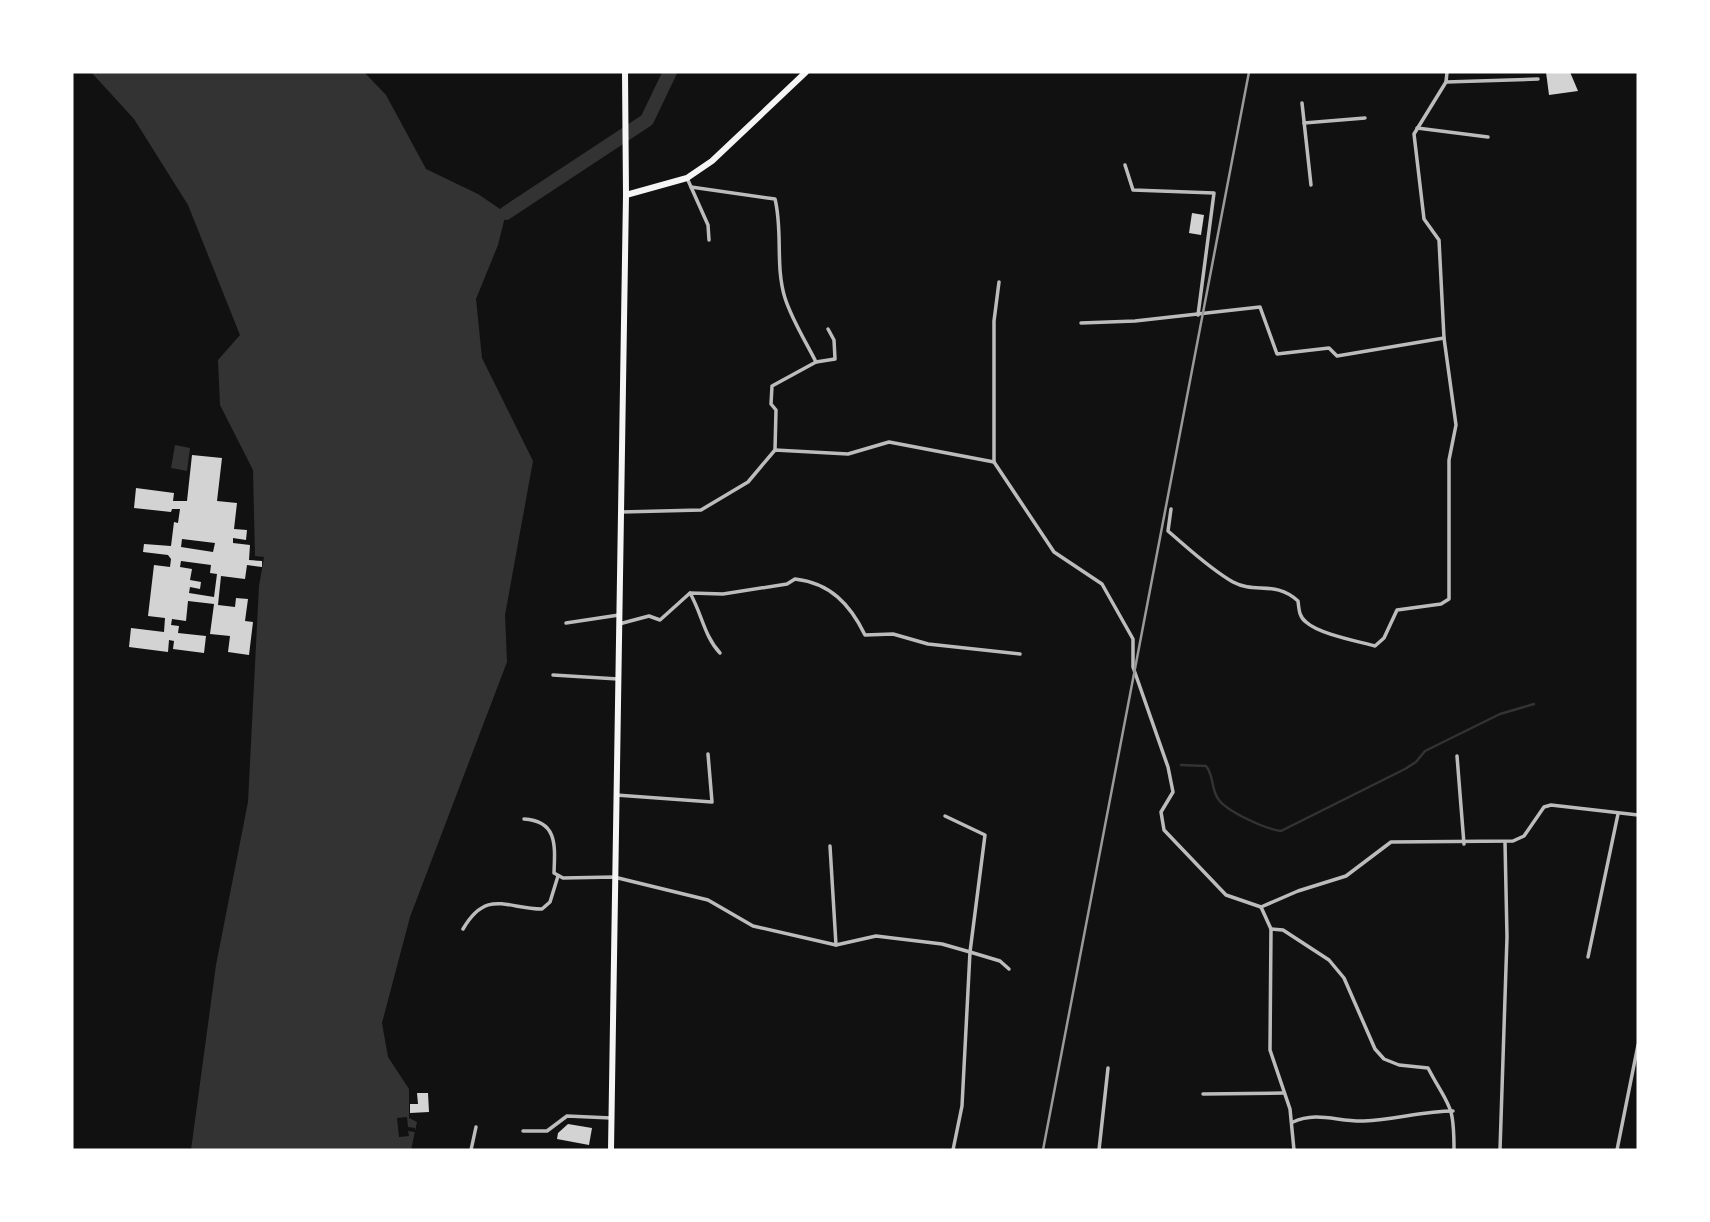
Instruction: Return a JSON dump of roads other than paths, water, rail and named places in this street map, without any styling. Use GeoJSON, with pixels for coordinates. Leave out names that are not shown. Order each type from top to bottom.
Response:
{"type":"FeatureCollection","features":[{"type":"Feature","properties":{"kind":"main road"},"geometry":{"type":"LineString","coordinates":[[611,1150],[626,195],[625,72]]}},
{"type":"Feature","properties":{"kind":"main road"},"geometry":{"type":"LineString","coordinates":[[626,195],[687,178],[712,161],[806,72]]}},
{"type":"Feature","properties":{"kind":"street"},"geometry":{"type":"LineString","coordinates":[[1171,509],[1168,531],[1234,583],[1274,587],[1289,593],[1298,601],[1300,615],[1307,624],[1375,646],[1384,638],[1397,610],[1441,604],[1449,599],[1449,460],[1456,425],[1444,338],[1439,240],[1424,219],[1414,134],[1446,82],[1447,72]]}},
{"type":"Feature","properties":{"kind":"street"},"geometry":{"type":"LineString","coordinates":[[1446,82],[1538,79]]}},
{"type":"Feature","properties":{"kind":"street"},"geometry":{"type":"LineString","coordinates":[[1301,103],[1311,185]]}},
{"type":"Feature","properties":{"kind":"street"},"geometry":{"type":"LineString","coordinates":[[1304,123],[1365,118]]}},
{"type":"Feature","properties":{"kind":"street"},"geometry":{"type":"LineString","coordinates":[[1417,128],[1488,137]]}},
{"type":"Feature","properties":{"kind":"street"},"geometry":{"type":"LineString","coordinates":[[1125,165],[1133,190],[1214,193],[1198,315]]}},
{"type":"Feature","properties":{"kind":"street"},"geometry":{"type":"LineString","coordinates":[[687,178],[708,225],[709,240]]}},
{"type":"Feature","properties":{"kind":"street"},"geometry":{"type":"LineString","coordinates":[[691,187],[775,199],[781,223],[781,269],[785,297],[816,362]]}},
{"type":"Feature","properties":{"kind":"street"},"geometry":{"type":"LineString","coordinates":[[999,282],[994,321],[994,462],[1054,552],[1102,584],[1133,639],[1133,667],[1168,767],[1173,792],[1161,812],[1164,830],[1226,895],[1261,907],[1298,891],[1346,876],[1391,842],[1506,842],[1524,836],[1544,807],[1638,815]]}},
{"type":"Feature","properties":{"kind":"street"},"geometry":{"type":"LineString","coordinates":[[1081,323],[1198,315],[1260,307],[1277,354],[1329,348],[1337,356],[1444,338]]}},
{"type":"Feature","properties":{"kind":"street"},"geometry":{"type":"LineString","coordinates":[[621,512],[701,510],[748,482],[775,450],[776,410],[771,404],[772,386],[816,362],[835,359],[834,340],[828,329]]}},
{"type":"Feature","properties":{"kind":"street"},"geometry":{"type":"LineString","coordinates":[[775,450],[848,454],[889,442],[994,462]]}},
{"type":"Feature","properties":{"kind":"street"},"geometry":{"type":"LineString","coordinates":[[619,624],[649,616],[660,621],[690,593],[723,594],[787,584],[795,579],[815,581],[845,603],[865,635],[893,634],[928,644],[1020,654]]}},
{"type":"Feature","properties":{"kind":"street"},"geometry":{"type":"LineString","coordinates":[[690,593],[704,617],[706,638],[720,653]]}},
{"type":"Feature","properties":{"kind":"street"},"geometry":{"type":"LineString","coordinates":[[566,623],[619,615]]}},
{"type":"Feature","properties":{"kind":"street"},"geometry":{"type":"LineString","coordinates":[[553,674],[618,679]]}},
{"type":"Feature","properties":{"kind":"street"},"geometry":{"type":"LineString","coordinates":[[615,795],[712,803],[708,754]]}},
{"type":"Feature","properties":{"kind":"street"},"geometry":{"type":"LineString","coordinates":[[1457,756],[1464,844]]}},
{"type":"Feature","properties":{"kind":"street"},"geometry":{"type":"LineString","coordinates":[[1588,957],[1618,814]]}},
{"type":"Feature","properties":{"kind":"street"},"geometry":{"type":"LineString","coordinates":[[945,816],[985,835],[970,952],[962,1106],[953,1150]]}},
{"type":"Feature","properties":{"kind":"street"},"geometry":{"type":"LineString","coordinates":[[524,819],[543,822],[550,827],[554,840],[554,873],[558,876],[614,877],[708,900],[753,926],[836,945],[876,936],[942,944],[1000,961],[1009,969]]}},
{"type":"Feature","properties":{"kind":"street"},"geometry":{"type":"LineString","coordinates":[[1500,1150],[1507,937],[1506,842]]}},
{"type":"Feature","properties":{"kind":"street"},"geometry":{"type":"LineString","coordinates":[[830,846],[836,945]]}},
{"type":"Feature","properties":{"kind":"street"},"geometry":{"type":"LineString","coordinates":[[463,929],[471,915],[493,903],[542,909],[550,901],[558,876]]}},
{"type":"Feature","properties":{"kind":"street"},"geometry":{"type":"LineString","coordinates":[[1261,907],[1271,929],[1270,1050],[1281,1077],[1283,1093],[1293,1122],[1294,1150]]}},
{"type":"Feature","properties":{"kind":"street"},"geometry":{"type":"LineString","coordinates":[[1271,929],[1283,930],[1329,960],[1344,978],[1375,1049],[1384,1059],[1399,1065],[1428,1068],[1453,1111],[1454,1150]]}},
{"type":"Feature","properties":{"kind":"street"},"geometry":{"type":"LineString","coordinates":[[1617,1150],[1638,1045]]}},
{"type":"Feature","properties":{"kind":"street"},"geometry":{"type":"LineString","coordinates":[[1099,1150],[1108,1068]]}},
{"type":"Feature","properties":{"kind":"street"},"geometry":{"type":"LineString","coordinates":[[1203,1094],[1283,1093]]}},
{"type":"Feature","properties":{"kind":"street"},"geometry":{"type":"LineString","coordinates":[[1293,1122],[1320,1115],[1341,1120],[1365,1121],[1453,1111]]}},
{"type":"Feature","properties":{"kind":"street"},"geometry":{"type":"LineString","coordinates":[[523,1131],[547,1131],[567,1116],[611,1118]]}},
{"type":"Feature","properties":{"kind":"street"},"geometry":{"type":"LineString","coordinates":[[471,1150],[476,1127]]}},
{"type":"Feature","properties":{"kind":"waterway"},"geometry":{"type":"LineString","coordinates":[[506,213],[647,120],[670,72]]}},
{"type":"Feature","properties":{"kind":"waterway"},"geometry":{"type":"LineString","coordinates":[[1181,765],[1206,766],[1221,802],[1246,818],[1281,831],[1405,769],[1416,762],[1425,751],[1500,714],[1534,704]]}},
{"type":"Feature","properties":{"kind":"railway"},"geometry":{"type":"LineString","coordinates":[[1043,1150],[1249,72]]}}]}
